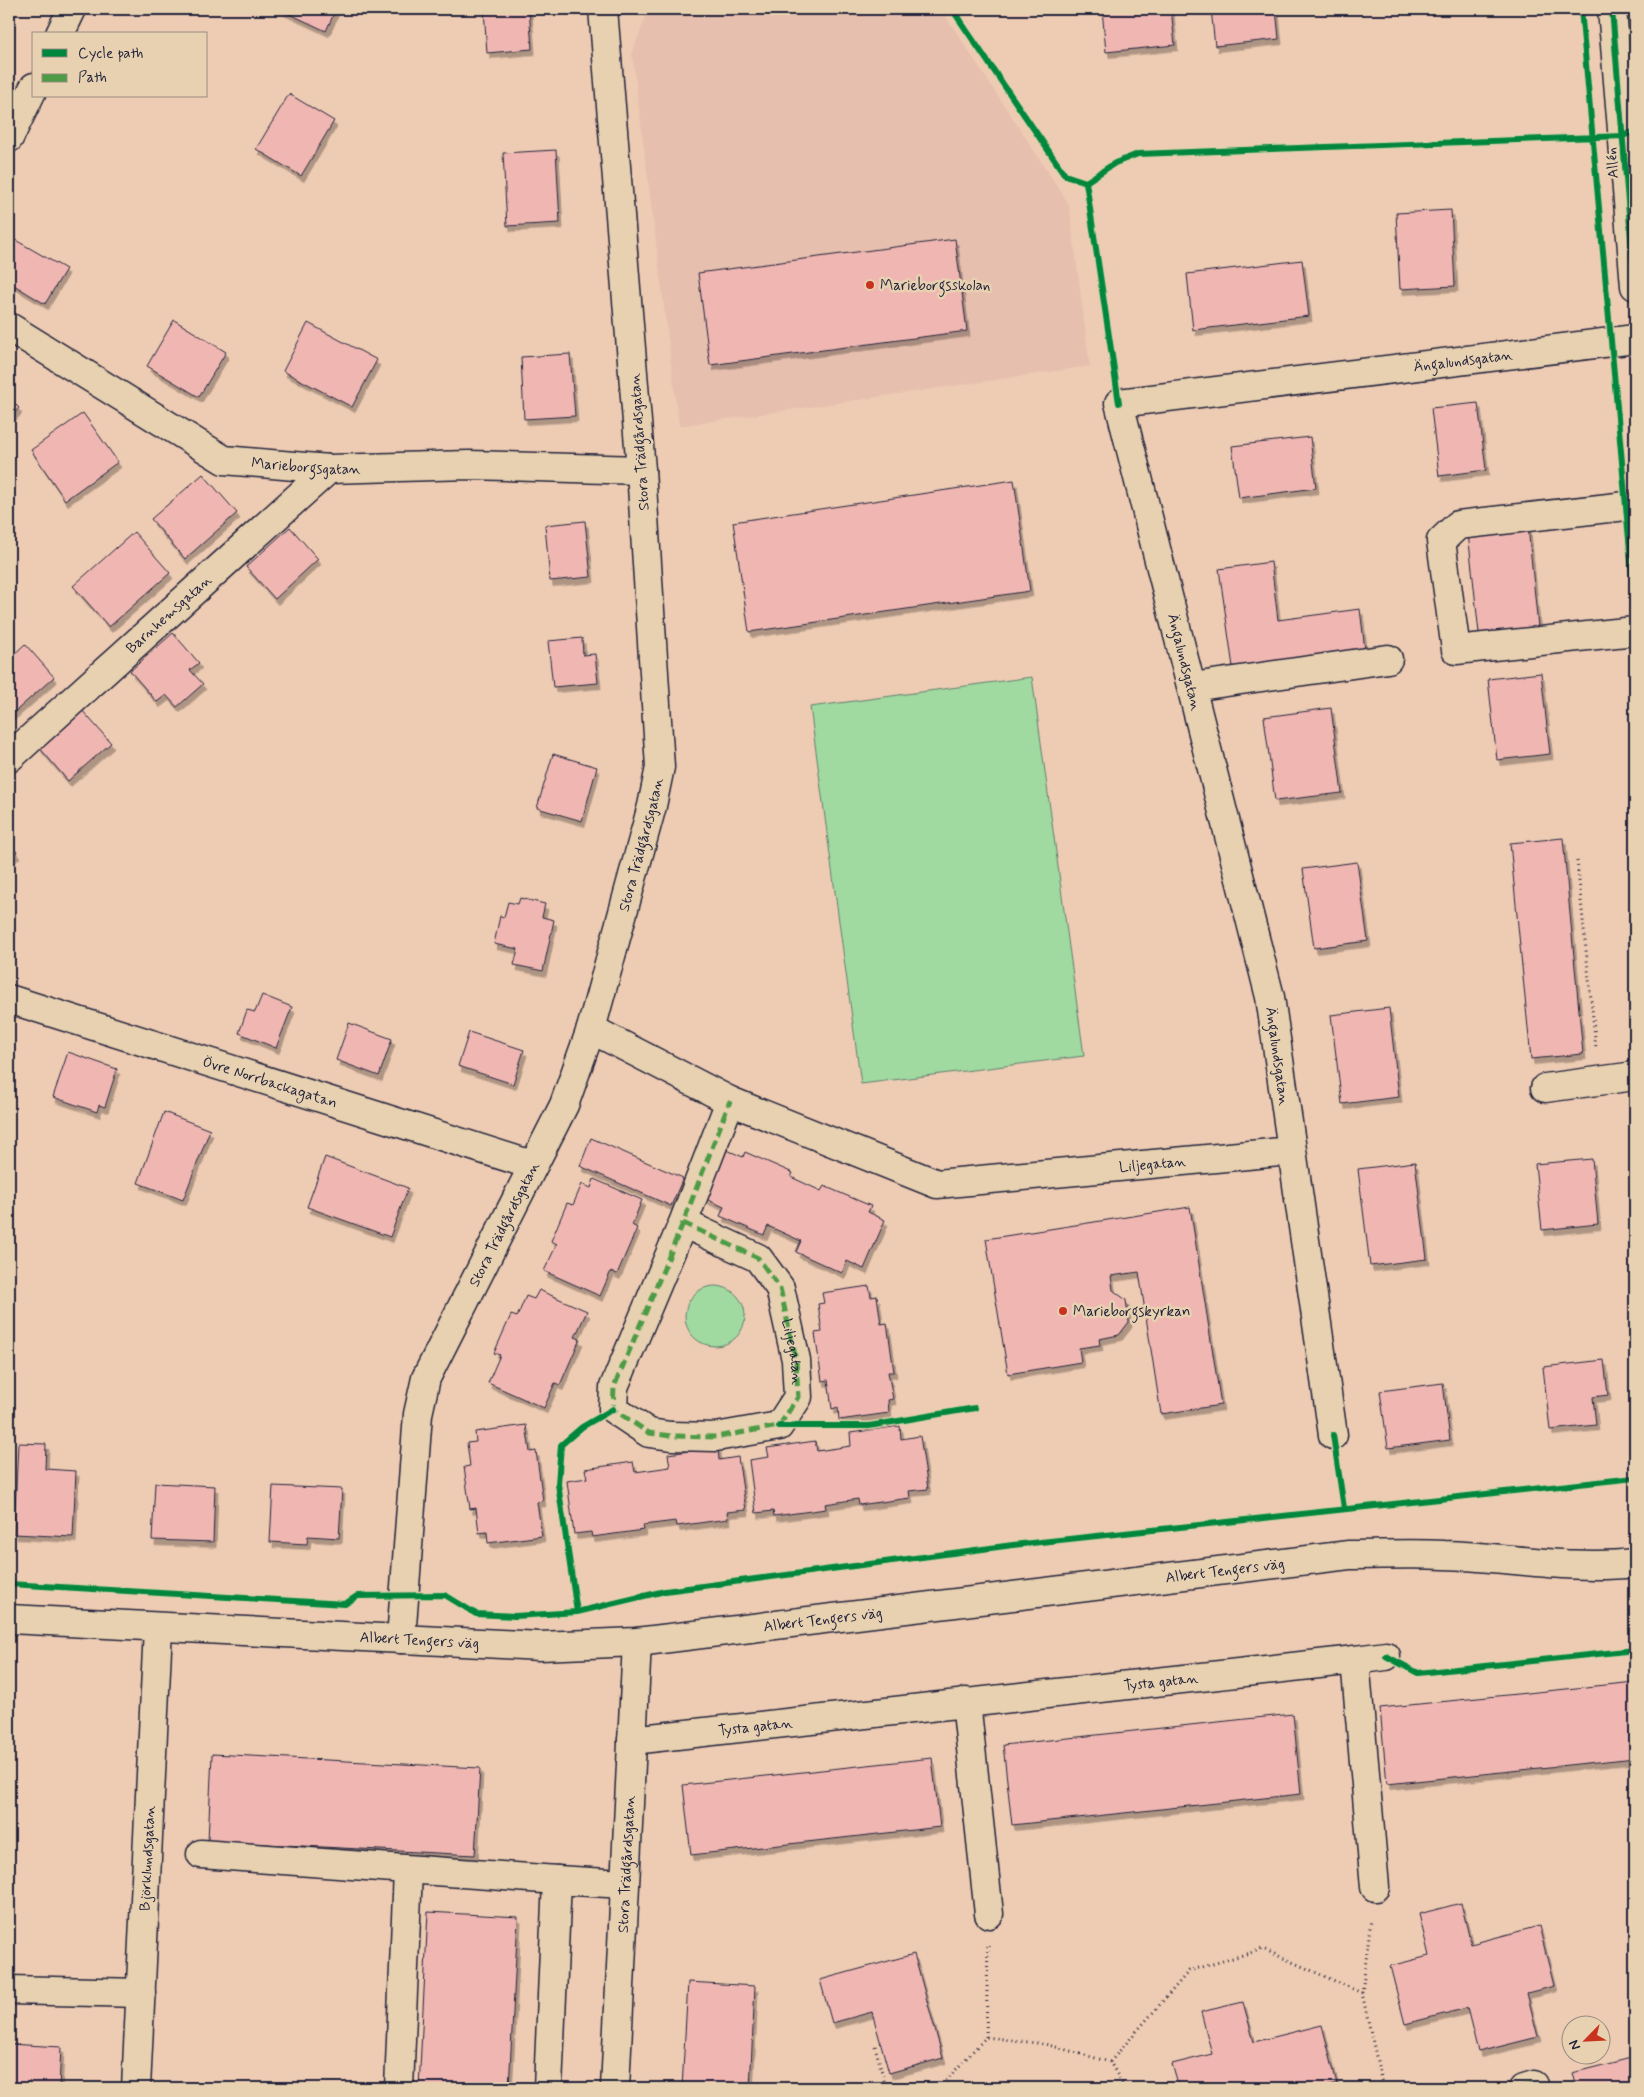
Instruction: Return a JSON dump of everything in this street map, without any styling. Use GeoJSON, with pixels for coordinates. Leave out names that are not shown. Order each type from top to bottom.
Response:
{"type":"FeatureCollection","features":[{"type":"Feature","properties":{"kind":"street"},"geometry":{"type":"LineString","coordinates":[[61,32],[72,9]]}},
{"type":"Feature","properties":{"kind":"street","name":"Stora Trädgårdsgatan"},"geometry":{"type":"LineString","coordinates":[[402,1639],[418,1414],[426,1378],[532,1165],[564,1106],[591,1029],[652,806],[660,767],[642,470],[603,9]]}},
{"type":"Feature","properties":{"kind":"street","name":"Allén"},"geometry":{"type":"LineString","coordinates":[[1612,9],[1635,286]]}},
{"type":"Feature","properties":{"kind":"street"},"geometry":{"type":"LineString","coordinates":[[9,138],[32,91]]}},
{"type":"Feature","properties":{"kind":"street","name":"Marieborgsgatan"},"geometry":{"type":"LineString","coordinates":[[9,327],[224,460],[329,469],[469,465],[642,470]]}},
{"type":"Feature","properties":{"kind":"street","name":"Ängalundsgatan"},"geometry":{"type":"LineString","coordinates":[[1333,1435],[1270,997],[1118,403],[1635,339]]}},
{"type":"Feature","properties":{"kind":"street","name":"Barnhemsgatan"},"geometry":{"type":"LineString","coordinates":[[9,758],[329,469]]}},
{"type":"Feature","properties":{"kind":"street"},"geometry":{"type":"LineString","coordinates":[[1635,506],[1458,525],[1441,541],[1456,650],[1635,631]]}},
{"type":"Feature","properties":{"kind":"street"},"geometry":{"type":"LineString","coordinates":[[1192,687],[1388,659]]}},
{"type":"Feature","properties":{"kind":"street","name":"Övre Norrbackagatan"},"geometry":{"type":"LineString","coordinates":[[9,999],[532,1165]]}},
{"type":"Feature","properties":{"kind":"street","name":"Liljegatan"},"geometry":{"type":"LineString","coordinates":[[591,1029],[730,1101],[936,1184],[1291,1151]]}},
{"type":"Feature","properties":{"kind":"street"},"geometry":{"type":"LineString","coordinates":[[1545,1088],[1635,1076]]}},
{"type":"Feature","properties":{"kind":"street","name":"Liljegatan"},"geometry":{"type":"LineString","coordinates":[[683,1223],[758,1258],[780,1288],[796,1360],[798,1397],[779,1426],[716,1437],[671,1436],[649,1433],[613,1409],[614,1387],[683,1223],[730,1101]]}},
{"type":"Feature","properties":{"kind":"street","name":"Albert Tengers väg"},"geometry":{"type":"LineString","coordinates":[[9,1619],[540,1646],[637,1642],[1349,1555],[1445,1555],[1522,1562],[1614,1566],[1635,1563]]}},
{"type":"Feature","properties":{"kind":"street","name":"Björklundsgatan"},"geometry":{"type":"LineString","coordinates":[[136,2088],[158,1628]]}},
{"type":"Feature","properties":{"kind":"street","name":"Stora Trädgårdsgatan"},"geometry":{"type":"LineString","coordinates":[[615,2088],[637,1642]]}},
{"type":"Feature","properties":{"kind":"street","name":"Tysta gatan"},"geometry":{"type":"LineString","coordinates":[[632,1740],[1386,1656]]}},
{"type":"Feature","properties":{"kind":"street"},"geometry":{"type":"LineString","coordinates":[[1355,1660],[1375,1887]]}},
{"type":"Feature","properties":{"kind":"street"},"geometry":{"type":"LineString","coordinates":[[966,1702],[989,1914]]}},
{"type":"Feature","properties":{"kind":"street"},"geometry":{"type":"LineString","coordinates":[[201,1854],[624,1884]]}},
{"type":"Feature","properties":{"kind":"street"},"geometry":{"type":"LineString","coordinates":[[399,2088],[408,1870]]}},
{"type":"Feature","properties":{"kind":"street"},"geometry":{"type":"LineString","coordinates":[[548,2088],[557,1880]]}},
{"type":"Feature","properties":{"kind":"street"},"geometry":{"type":"LineString","coordinates":[[9,1990],[141,1993]]}},
{"type":"Feature","properties":{"kind":"street"},"geometry":{"type":"LineString","coordinates":[[1524,2088],[1534,2085],[1535,2088]]}},
{"type":"Feature","properties":{"kind":"path"},"geometry":{"type":"LineString","coordinates":[[1577,861],[1599,1081]]}},
{"type":"Feature","properties":{"kind":"path"},"geometry":{"type":"LineString","coordinates":[[1375,1887],[1362,1993],[1383,2088]]}},
{"type":"Feature","properties":{"kind":"path"},"geometry":{"type":"LineString","coordinates":[[939,2088],[986,2038],[989,1914]]}},
{"type":"Feature","properties":{"kind":"path"},"geometry":{"type":"LineString","coordinates":[[1110,2062],[1189,1971],[1262,1949],[1362,1993]]}},
{"type":"Feature","properties":{"kind":"path"},"geometry":{"type":"LineString","coordinates":[[986,2038],[1045,2044],[1110,2062],[1125,2088]]}},
{"type":"Feature","properties":{"kind":"path"},"geometry":{"type":"LineString","coordinates":[[875,2046],[886,2088]]}},
{"type":"Feature","properties":{"kind":"shaded area","name":"Marieborgsskolan"},"geometry":{"type":"Polygon","coordinates":[[[649,9],[941,9],[1069,204],[1090,366],[679,426],[632,53],[649,9]]]}},
{"type":"Feature","properties":{"kind":"green space"},"geometry":{"type":"Polygon","coordinates":[[[1032,677],[1084,1056],[861,1084],[810,707],[1032,677]]]}},
{"type":"Feature","properties":{"kind":"green space"},"geometry":{"type":"Polygon","coordinates":[[[715,1286],[731,1291],[736,1295],[740,1300],[745,1316],[740,1332],[736,1337],[731,1341],[715,1346],[699,1341],[694,1337],[690,1332],[685,1316],[690,1300],[694,1295],[699,1291],[715,1286]]]}},
{"type":"Feature","properties":{"kind":"building"},"geometry":{"type":"Polygon","coordinates":[[[279,9],[336,9],[326,31],[279,9]]]}},
{"type":"Feature","properties":{"kind":"building"},"geometry":{"type":"Polygon","coordinates":[[[484,9],[529,9],[532,49],[487,53],[484,9]]]}},
{"type":"Feature","properties":{"kind":"building"},"geometry":{"type":"Polygon","coordinates":[[[1102,9],[1171,9],[1175,45],[1106,52],[1102,9]]]}},
{"type":"Feature","properties":{"kind":"building"},"geometry":{"type":"Polygon","coordinates":[[[1211,9],[1276,9],[1279,39],[1215,46],[1211,9]]]}},
{"type":"Feature","properties":{"kind":"building"},"geometry":{"type":"Polygon","coordinates":[[[289,94],[334,121],[301,176],[256,149],[289,94]]]}},
{"type":"Feature","properties":{"kind":"building"},"geometry":{"type":"Polygon","coordinates":[[[556,150],[560,223],[507,226],[503,153],[556,150]]]}},
{"type":"Feature","properties":{"kind":"building"},"geometry":{"type":"Polygon","coordinates":[[[1451,210],[1455,286],[1400,289],[1396,213],[1451,210]]]}},
{"type":"Feature","properties":{"kind":"building"},"geometry":{"type":"Polygon","coordinates":[[[12,238],[66,269],[45,304],[9,282],[9,243],[12,238]]]}},
{"type":"Feature","properties":{"kind":"building"},"geometry":{"type":"Polygon","coordinates":[[[955,239],[967,331],[710,365],[698,273],[955,239]]]}},
{"type":"Feature","properties":{"kind":"building"},"geometry":{"type":"Polygon","coordinates":[[[1302,260],[1309,316],[1193,330],[1187,274],[1302,260]]]}},
{"type":"Feature","properties":{"kind":"building"},"geometry":{"type":"Polygon","coordinates":[[[174,320],[226,352],[199,397],[147,366],[174,320]]]}},
{"type":"Feature","properties":{"kind":"building"},"geometry":{"type":"Polygon","coordinates":[[[308,323],[377,360],[352,407],[283,371],[308,323]]]}},
{"type":"Feature","properties":{"kind":"building"},"geometry":{"type":"Polygon","coordinates":[[[570,354],[575,416],[524,419],[521,357],[570,354]]]}},
{"type":"Feature","properties":{"kind":"building"},"geometry":{"type":"Polygon","coordinates":[[[9,398],[19,408],[9,419],[9,398]]]}},
{"type":"Feature","properties":{"kind":"building"},"geometry":{"type":"Polygon","coordinates":[[[1478,403],[1486,470],[1439,476],[1431,408],[1478,403]]]}},
{"type":"Feature","properties":{"kind":"building"},"geometry":{"type":"Polygon","coordinates":[[[83,413],[118,462],[65,500],[31,450],[83,413]]]}},
{"type":"Feature","properties":{"kind":"building"},"geometry":{"type":"Polygon","coordinates":[[[1310,437],[1316,488],[1239,498],[1232,446],[1310,437]]]}},
{"type":"Feature","properties":{"kind":"building"},"geometry":{"type":"Polygon","coordinates":[[[203,474],[237,513],[185,559],[151,519],[203,474]]]}},
{"type":"Feature","properties":{"kind":"building"},"geometry":{"type":"Polygon","coordinates":[[[1014,480],[1030,591],[749,632],[733,522],[1014,480]]]}},
{"type":"Feature","properties":{"kind":"building"},"geometry":{"type":"Polygon","coordinates":[[[585,521],[591,577],[550,581],[545,525],[585,521]]]}},
{"type":"Feature","properties":{"kind":"building"},"geometry":{"type":"Polygon","coordinates":[[[1528,526],[1538,627],[1479,633],[1468,533],[1528,526]]]}},
{"type":"Feature","properties":{"kind":"building"},"geometry":{"type":"Polygon","coordinates":[[[290,527],[318,559],[275,599],[246,567],[290,527]]]}},
{"type":"Feature","properties":{"kind":"building"},"geometry":{"type":"Polygon","coordinates":[[[134,532],[170,573],[109,627],[73,586],[134,532]]]}},
{"type":"Feature","properties":{"kind":"building"},"geometry":{"type":"Polygon","coordinates":[[[1271,562],[1278,620],[1360,609],[1365,650],[1233,667],[1219,569],[1271,562]]]}},
{"type":"Feature","properties":{"kind":"building"},"geometry":{"type":"Polygon","coordinates":[[[173,633],[199,663],[190,670],[203,684],[177,707],[166,695],[157,702],[130,671],[173,633]]]}},
{"type":"Feature","properties":{"kind":"building"},"geometry":{"type":"Polygon","coordinates":[[[582,638],[583,655],[595,654],[598,683],[553,687],[548,641],[582,638]]]}},
{"type":"Feature","properties":{"kind":"building"},"geometry":{"type":"Polygon","coordinates":[[[25,644],[54,677],[9,717],[9,659],[25,644]]]}},
{"type":"Feature","properties":{"kind":"building"},"geometry":{"type":"Polygon","coordinates":[[[1541,673],[1550,754],[1497,760],[1488,679],[1541,673]]]}},
{"type":"Feature","properties":{"kind":"building"},"geometry":{"type":"Polygon","coordinates":[[[1331,708],[1342,793],[1275,801],[1264,717],[1331,708]]]}},
{"type":"Feature","properties":{"kind":"building"},"geometry":{"type":"Polygon","coordinates":[[[81,709],[111,743],[68,781],[38,746],[81,709]]]}},
{"type":"Feature","properties":{"kind":"building"},"geometry":{"type":"Polygon","coordinates":[[[553,754],[597,767],[582,821],[537,808],[553,754]]]}},
{"type":"Feature","properties":{"kind":"building"},"geometry":{"type":"Polygon","coordinates":[[[1563,838],[1583,1054],[1531,1059],[1510,843],[1563,838]]]}},
{"type":"Feature","properties":{"kind":"building"},"geometry":{"type":"Polygon","coordinates":[[[9,843],[17,852],[9,860],[9,843]]]}},
{"type":"Feature","properties":{"kind":"building"},"geometry":{"type":"Polygon","coordinates":[[[1357,862],[1368,941],[1314,948],[1303,869],[1357,862]]]}},
{"type":"Feature","properties":{"kind":"building"},"geometry":{"type":"Polygon","coordinates":[[[520,898],[545,904],[542,917],[554,920],[543,971],[514,965],[518,949],[494,944],[500,916],[504,917],[508,902],[518,904],[520,898]]]}},
{"type":"Feature","properties":{"kind":"building"},"geometry":{"type":"Polygon","coordinates":[[[262,995],[292,1007],[276,1048],[239,1033],[247,1010],[255,1012],[262,995]]]}},
{"type":"Feature","properties":{"kind":"building"},"geometry":{"type":"Polygon","coordinates":[[[1389,1008],[1399,1097],[1342,1104],[1331,1015],[1389,1008]]]}},
{"type":"Feature","properties":{"kind":"building"},"geometry":{"type":"Polygon","coordinates":[[[349,1023],[392,1039],[379,1076],[336,1060],[349,1023]]]}},
{"type":"Feature","properties":{"kind":"building"},"geometry":{"type":"Polygon","coordinates":[[[469,1032],[524,1050],[513,1084],[458,1066],[469,1032]]]}},
{"type":"Feature","properties":{"kind":"building"},"geometry":{"type":"Polygon","coordinates":[[[68,1052],[117,1069],[105,1107],[99,1105],[97,1112],[53,1097],[68,1052]]]}},
{"type":"Feature","properties":{"kind":"building"},"geometry":{"type":"Polygon","coordinates":[[[164,1112],[210,1130],[183,1200],[138,1183],[164,1112]]]}},
{"type":"Feature","properties":{"kind":"building"},"geometry":{"type":"Polygon","coordinates":[[[591,1138],[683,1178],[671,1206],[580,1166],[591,1138]]]}},
{"type":"Feature","properties":{"kind":"building"},"geometry":{"type":"Polygon","coordinates":[[[727,1150],[743,1157],[745,1152],[793,1173],[791,1177],[821,1191],[824,1186],[871,1206],[868,1212],[885,1220],[864,1269],[847,1261],[842,1273],[796,1252],[801,1241],[768,1226],[764,1235],[720,1216],[724,1207],[706,1199],[727,1150]]]}},
{"type":"Feature","properties":{"kind":"building"},"geometry":{"type":"Polygon","coordinates":[[[325,1157],[408,1188],[390,1237],[307,1207],[325,1157]]]}},
{"type":"Feature","properties":{"kind":"building"},"geometry":{"type":"Polygon","coordinates":[[[1592,1159],[1598,1224],[1542,1230],[1535,1164],[1592,1159]]]}},
{"type":"Feature","properties":{"kind":"building"},"geometry":{"type":"Polygon","coordinates":[[[1415,1162],[1427,1259],[1370,1266],[1358,1169],[1415,1162]]]}},
{"type":"Feature","properties":{"kind":"building"},"geometry":{"type":"Polygon","coordinates":[[[594,1179],[642,1200],[632,1225],[637,1228],[617,1274],[611,1271],[600,1296],[544,1271],[557,1244],[551,1241],[567,1203],[573,1205],[582,1184],[591,1188],[594,1179]]]}},
{"type":"Feature","properties":{"kind":"building","name":"Marieborgskyrkan"},"geometry":{"type":"Polygon","coordinates":[[[1190,1207],[1221,1405],[1161,1414],[1139,1272],[1111,1276],[1113,1290],[1126,1300],[1129,1322],[1119,1335],[1099,1339],[1100,1345],[1079,1348],[1081,1362],[1008,1374],[986,1239],[1190,1207]]]}},
{"type":"Feature","properties":{"kind":"building"},"geometry":{"type":"Polygon","coordinates":[[[869,1286],[871,1297],[877,1296],[881,1324],[887,1323],[894,1372],[888,1372],[893,1399],[888,1400],[889,1413],[839,1420],[838,1407],[832,1409],[828,1380],[822,1381],[815,1333],[822,1332],[818,1304],[824,1303],[822,1293],[869,1286]]]}},
{"type":"Feature","properties":{"kind":"building"},"geometry":{"type":"Polygon","coordinates":[[[539,1290],[587,1311],[575,1337],[580,1339],[560,1385],[555,1383],[544,1408],[488,1383],[500,1355],[494,1353],[511,1315],[517,1317],[526,1296],[534,1299],[539,1290]]]}},
{"type":"Feature","properties":{"kind":"building"},"geometry":{"type":"Polygon","coordinates":[[[1604,1360],[1608,1395],[1593,1397],[1596,1425],[1550,1430],[1543,1367],[1604,1360]]]}},
{"type":"Feature","properties":{"kind":"building"},"geometry":{"type":"Polygon","coordinates":[[[1443,1383],[1450,1440],[1388,1448],[1380,1391],[1443,1383]]]}},
{"type":"Feature","properties":{"kind":"building"},"geometry":{"type":"Polygon","coordinates":[[[526,1425],[530,1452],[536,1451],[543,1501],[537,1502],[542,1536],[488,1543],[487,1532],[479,1533],[476,1508],[470,1509],[464,1467],[470,1466],[467,1443],[476,1442],[475,1432],[526,1425]]]}},
{"type":"Feature","properties":{"kind":"building"},"geometry":{"type":"Polygon","coordinates":[[[900,1426],[901,1439],[920,1436],[928,1489],[909,1491],[910,1498],[859,1505],[858,1499],[825,1504],[826,1509],[774,1516],[773,1511],[756,1513],[749,1460],[769,1457],[767,1448],[815,1441],[817,1451],[851,1446],[850,1433],[900,1426]]]}},
{"type":"Feature","properties":{"kind":"building"},"geometry":{"type":"Polygon","coordinates":[[[18,1443],[46,1444],[45,1469],[76,1471],[73,1537],[14,1534],[18,1443]]]}},
{"type":"Feature","properties":{"kind":"building"},"geometry":{"type":"Polygon","coordinates":[[[718,1447],[719,1460],[738,1457],[746,1510],[727,1512],[728,1519],[677,1526],[676,1521],[643,1525],[644,1530],[592,1537],[591,1532],[574,1534],[567,1481],[587,1478],[585,1469],[633,1462],[635,1472],[670,1467],[668,1454],[718,1447]]]}},
{"type":"Feature","properties":{"kind":"building"},"geometry":{"type":"Polygon","coordinates":[[[155,1483],[215,1486],[213,1542],[152,1540],[155,1483]]]}},
{"type":"Feature","properties":{"kind":"building"},"geometry":{"type":"Polygon","coordinates":[[[273,1486],[342,1489],[339,1538],[308,1536],[307,1544],[270,1542],[273,1486]]]}},
{"type":"Feature","properties":{"kind":"building"},"geometry":{"type":"Polygon","coordinates":[[[1635,1682],[1635,1758],[1387,1784],[1380,1708],[1635,1682]]]}},
{"type":"Feature","properties":{"kind":"building"},"geometry":{"type":"Polygon","coordinates":[[[1293,1714],[1301,1794],[1012,1825],[1003,1745],[1293,1714]]]}},
{"type":"Feature","properties":{"kind":"building"},"geometry":{"type":"Polygon","coordinates":[[[212,1754],[480,1768],[475,1855],[208,1841],[212,1754]]]}},
{"type":"Feature","properties":{"kind":"building"},"geometry":{"type":"Polygon","coordinates":[[[932,1758],[940,1827],[691,1855],[683,1785],[932,1758]]]}},
{"type":"Feature","properties":{"kind":"building"},"geometry":{"type":"Polygon","coordinates":[[[1461,1903],[1471,1944],[1539,1926],[1554,1986],[1527,1993],[1538,2037],[1478,2052],[1467,2008],[1405,2024],[1390,1966],[1429,1956],[1419,1914],[1461,1903]]]}},
{"type":"Feature","properties":{"kind":"building"},"geometry":{"type":"Polygon","coordinates":[[[428,1912],[518,1917],[509,2088],[419,2088],[428,1912]]]}},
{"type":"Feature","properties":{"kind":"building"},"geometry":{"type":"Polygon","coordinates":[[[914,1954],[943,2058],[889,2073],[872,2012],[832,2023],[820,1980],[914,1954]]]}},
{"type":"Feature","properties":{"kind":"building"},"geometry":{"type":"Polygon","coordinates":[[[688,1982],[755,1986],[750,2088],[682,2088],[688,1982]]]}},
{"type":"Feature","properties":{"kind":"building"},"geometry":{"type":"Polygon","coordinates":[[[1243,2002],[1254,2042],[1322,2025],[1337,2084],[1321,2088],[1179,2088],[1172,2064],[1212,2054],[1201,2012],[1243,2002]]]}},
{"type":"Feature","properties":{"kind":"building"},"geometry":{"type":"Polygon","coordinates":[[[9,2044],[61,2047],[59,2088],[9,2088],[9,2044]]]}},
{"type":"Feature","properties":{"kind":"building"},"geometry":{"type":"Polygon","coordinates":[[[1631,2058],[1635,2088],[1576,2088],[1572,2073],[1631,2058]]]}},
{"type":"Feature","properties":{"kind":"marked path"},"geometry":{"type":"LineString","coordinates":[[683,1223],[758,1258],[780,1288],[796,1360],[798,1397],[779,1426],[716,1437],[671,1436],[649,1433],[613,1409],[614,1387],[683,1223],[730,1101]]}},
{"type":"Feature","properties":{"kind":"marked path"},"geometry":{"type":"LineString","coordinates":[[1524,2088],[1534,2085],[1535,2088]]}},
{"type":"Feature","properties":{"kind":"cycle path"},"geometry":{"type":"LineString","coordinates":[[952,9],[1065,175],[1086,182]]}},
{"type":"Feature","properties":{"kind":"cycle path"},"geometry":{"type":"LineString","coordinates":[[1581,9],[1635,606]]}},
{"type":"Feature","properties":{"kind":"cycle path"},"geometry":{"type":"LineString","coordinates":[[1612,9],[1635,286]]}},
{"type":"Feature","properties":{"kind":"cycle path"},"geometry":{"type":"LineString","coordinates":[[1086,182],[1115,163],[1138,154],[1623,136],[1635,131]]}},
{"type":"Feature","properties":{"kind":"cycle path"},"geometry":{"type":"LineString","coordinates":[[1086,182],[1119,403]]}},
{"type":"Feature","properties":{"kind":"cycle path"},"geometry":{"type":"LineString","coordinates":[[779,1426],[869,1426],[975,1408]]}},
{"type":"Feature","properties":{"kind":"cycle path"},"geometry":{"type":"LineString","coordinates":[[577,1612],[558,1484],[561,1445],[582,1427],[613,1409]]}},
{"type":"Feature","properties":{"kind":"cycle path"},"geometry":{"type":"LineString","coordinates":[[1333,1435],[1344,1508]]}},
{"type":"Feature","properties":{"kind":"cycle path"},"geometry":{"type":"LineString","coordinates":[[9,1584],[345,1604],[357,1596],[445,1595],[476,1614],[515,1616],[577,1612],[665,1591],[1013,1545],[1635,1478]]}},
{"type":"Feature","properties":{"kind":"cycle path"},"geometry":{"type":"LineString","coordinates":[[1386,1656],[1418,1673],[1635,1650]]}},
{"type":"Feature","properties":{"kind":"place","name":"Marieborgsskolan"},"geometry":{"type":"Point","coordinates":[870,285]}},
{"type":"Feature","properties":{"kind":"place","name":"Marieborgskyrkan"},"geometry":{"type":"Point","coordinates":[1063,1311]}}]}
